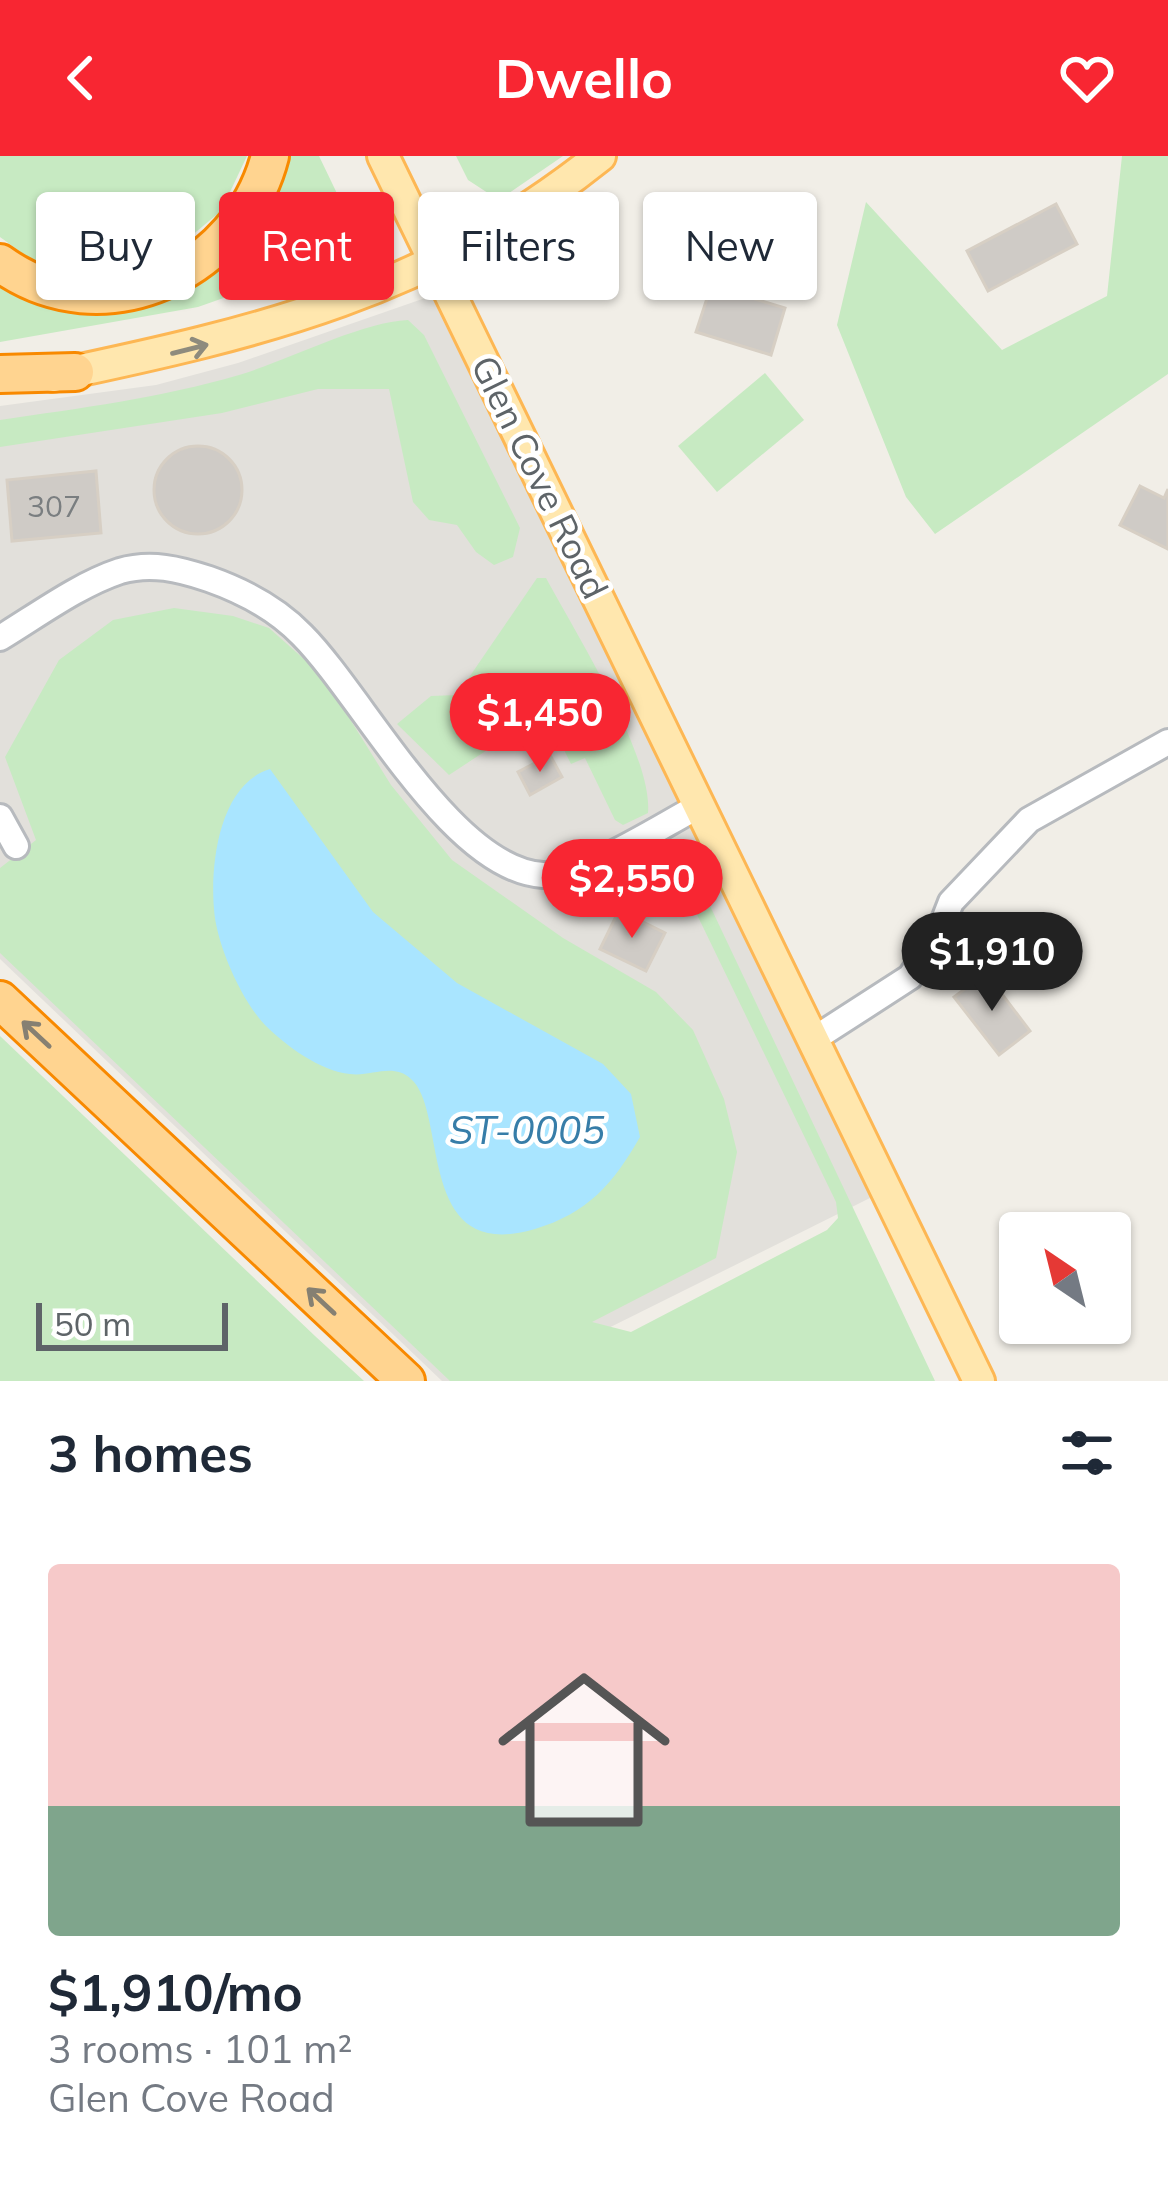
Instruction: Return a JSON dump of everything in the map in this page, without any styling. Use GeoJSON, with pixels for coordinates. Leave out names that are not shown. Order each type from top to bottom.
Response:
{"type":"FeatureCollection","features":[{"type":"Feature","properties":{"kind":"highway"},"geometry":{"type":"LineString","coordinates":[[0,263],[34,283],[77,294],[121,295],[166,281],[226,240],[255,198],[270,156]]}},
{"type":"Feature","properties":{"kind":"highway"},"geometry":{"type":"LineString","coordinates":[[0,374],[75,372]]}},
{"type":"Feature","properties":{"kind":"highway"},"geometry":{"type":"LineString","coordinates":[[0,1000],[406,1381]]}},
{"type":"Feature","properties":{"kind":"main road","name":"Glen Cove Road"},"geometry":{"type":"LineString","coordinates":[[383,156],[418,227]]}},
{"type":"Feature","properties":{"kind":"main road"},"geometry":{"type":"LineString","coordinates":[[550,192],[601,156]]}},
{"type":"Feature","properties":{"kind":"main road"},"geometry":{"type":"LineString","coordinates":[[0,388],[182,352],[277,325],[418,269]]}},
{"type":"Feature","properties":{"kind":"main road","name":"Glen Cove Road"},"geometry":{"type":"LineString","coordinates":[[454,300],[979,1381]]}},
{"type":"Feature","properties":{"kind":"lane"},"geometry":{"type":"LineString","coordinates":[[0,638],[120,571],[161,566],[183,571],[250,596],[300,633],[421,788],[460,830],[524,872],[562,873],[701,805]]}},
{"type":"Feature","properties":{"kind":"lane"},"geometry":{"type":"LineString","coordinates":[[814,1039],[910,977],[937,938],[952,902],[1029,820],[1168,742]]}},
{"type":"Feature","properties":{"kind":"lane"},"geometry":{"type":"LineString","coordinates":[[0,817],[16,846]]}},
{"type":"Feature","properties":{"kind":"shaded area"},"geometry":{"type":"Polygon","coordinates":[[[419,300],[433,300],[876,1195],[502,1381],[442,1381],[0,959],[0,406],[156,385],[238,363],[419,300]]]}},
{"type":"Feature","properties":{"kind":"green space"},"geometry":{"type":"Polygon","coordinates":[[[0,156],[247,156],[230,192],[219,192],[219,213],[195,233],[195,192],[36,192],[36,263],[0,237],[0,156]]]}},
{"type":"Feature","properties":{"kind":"green space"},"geometry":{"type":"Polygon","coordinates":[[[283,156],[319,156],[336,192],[247,192],[283,156]]]}},
{"type":"Feature","properties":{"kind":"green space"},"geometry":{"type":"Polygon","coordinates":[[[456,156],[563,156],[510,192],[486,192],[468,180],[456,156]]]}},
{"type":"Feature","properties":{"kind":"green space"},"geometry":{"type":"Polygon","coordinates":[[[1122,156],[1168,156],[1168,374],[935,534],[906,497],[837,325],[866,202],[1002,350],[1107,296],[1122,156]]]}},
{"type":"Feature","properties":{"kind":"green space"},"geometry":{"type":"Polygon","coordinates":[[[219,221],[219,300],[0,342],[0,279],[36,285],[36,300],[195,300],[195,245],[219,221]]]}},
{"type":"Feature","properties":{"kind":"green space"},"geometry":{"type":"Polygon","coordinates":[[[408,320],[424,335],[520,528],[513,557],[494,565],[476,552],[457,525],[429,520],[413,502],[389,389],[318,389],[222,413],[0,447],[0,420],[209,383],[369,327],[408,320]]]}},
{"type":"Feature","properties":{"kind":"green space"},"geometry":{"type":"Polygon","coordinates":[[[765,373],[804,420],[717,492],[678,446],[765,373]]]}},
{"type":"Feature","properties":{"kind":"green space"},"geometry":{"type":"Polygon","coordinates":[[[537,578],[546,578],[575,629],[638,760],[648,813],[623,825],[615,820],[585,758],[571,764],[545,712],[449,775],[397,724],[431,696],[457,695],[537,578]]]}},
{"type":"Feature","properties":{"kind":"green space"},"geometry":{"type":"Polygon","coordinates":[[[174,608],[233,616],[269,628],[323,676],[391,785],[452,860],[563,938],[656,992],[693,1030],[724,1099],[737,1152],[716,1258],[592,1322],[631,1332],[827,1230],[838,1218],[836,1202],[672,863],[642,862],[637,855],[660,838],[674,840],[685,853],[935,1381],[450,1381],[0,953],[0,868],[36,840],[5,757],[59,660],[113,620],[174,608]]]}},
{"type":"Feature","properties":{"kind":"green space"},"geometry":{"type":"Polygon","coordinates":[[[0,1036],[315,1336],[364,1381],[0,1381],[0,1036]]]}},
{"type":"Feature","properties":{"kind":"water","name":"ST-0005"},"geometry":{"type":"Polygon","coordinates":[[[270,769],[373,912],[457,983],[603,1064],[631,1094],[640,1137],[609,1183],[584,1205],[535,1229],[496,1234],[470,1225],[453,1206],[442,1180],[422,1096],[411,1079],[397,1071],[350,1074],[315,1063],[273,1033],[256,1014],[219,938],[214,869],[229,807],[253,777],[270,769]]]}},
{"type":"Feature","properties":{"kind":"building"},"geometry":{"type":"Polygon","coordinates":[[[1056,204],[1077,244],[988,291],[967,251],[1056,204]]]}},
{"type":"Feature","properties":{"kind":"building"},"geometry":{"type":"Polygon","coordinates":[[[706,300],[758,300],[785,308],[771,355],[696,332],[706,300]]]}},
{"type":"Feature","properties":{"kind":"building"},"geometry":{"type":"Polygon","coordinates":[[[198,446],[215,449],[229,459],[239,473],[239,507],[229,521],[215,531],[198,534],[181,531],[167,521],[157,507],[154,490],[157,473],[167,459],[181,449],[198,446]]]}},
{"type":"Feature","properties":{"kind":"building"},"geometry":{"type":"Polygon","coordinates":[[[96,471],[101,533],[12,541],[7,480],[96,471]]]}},
{"type":"Feature","properties":{"kind":"building"},"geometry":{"type":"Polygon","coordinates":[[[1140,486],[1164,498],[1168,489],[1168,549],[1120,525],[1140,486]]]}},
{"type":"Feature","properties":{"kind":"building"},"geometry":{"type":"Polygon","coordinates":[[[550,755],[562,777],[530,795],[518,772],[550,755]]]}},
{"type":"Feature","properties":{"kind":"building"},"geometry":{"type":"Polygon","coordinates":[[[619,910],[665,933],[646,971],[600,949],[619,910]]]}},
{"type":"Feature","properties":{"kind":"building"},"geometry":{"type":"Polygon","coordinates":[[[986,973],[1030,1031],[999,1055],[954,997],[986,973]]]}}]}
